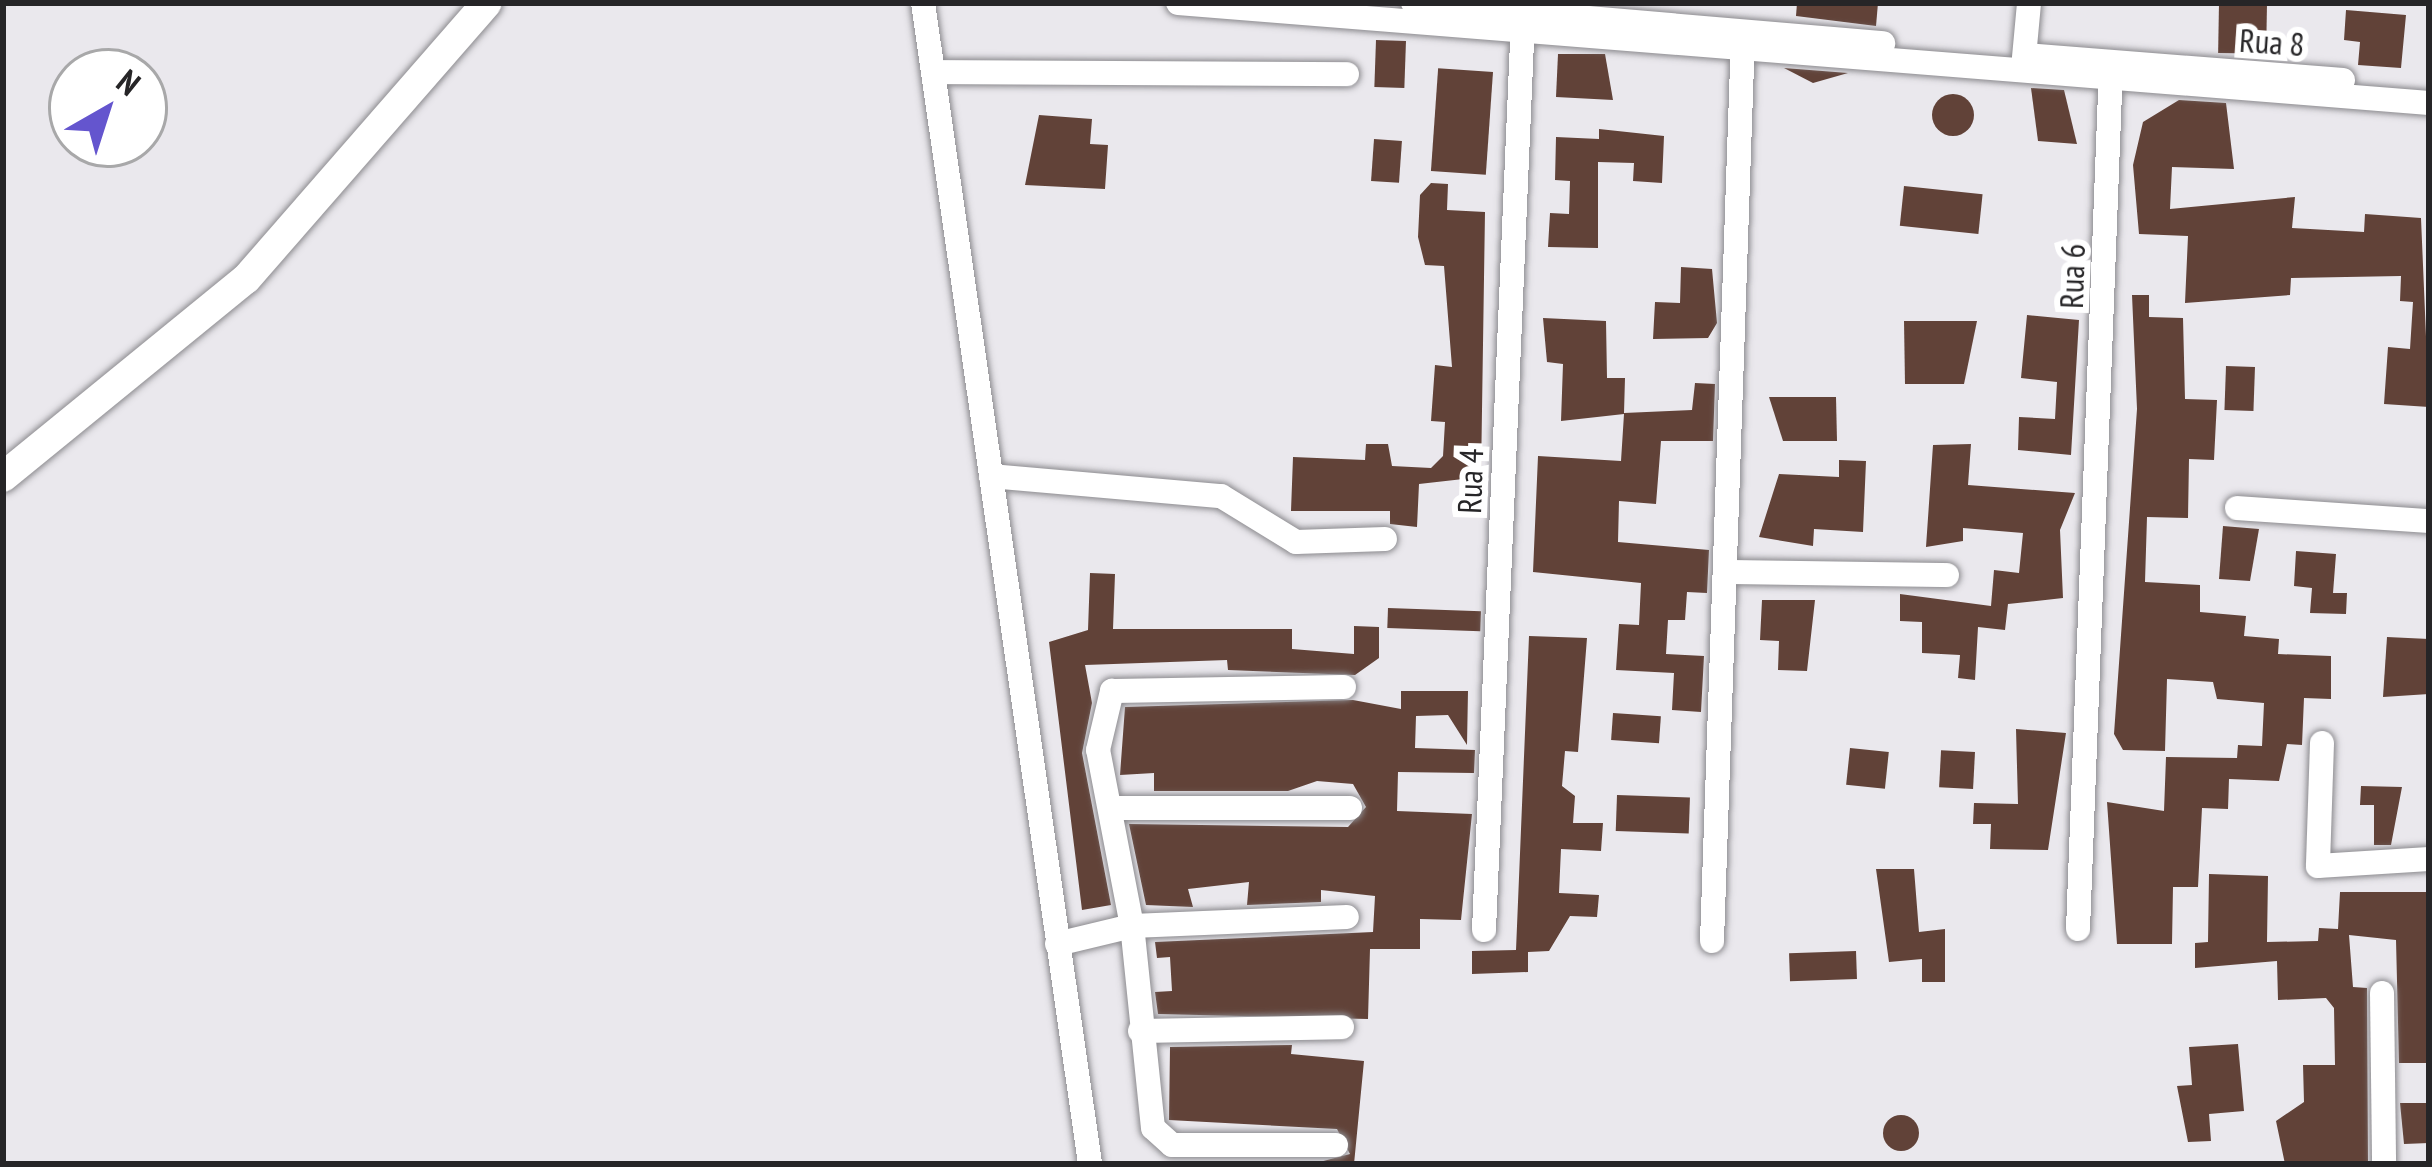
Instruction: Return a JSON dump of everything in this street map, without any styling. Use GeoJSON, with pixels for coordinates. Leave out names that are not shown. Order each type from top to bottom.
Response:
{"type":"FeatureCollection","features":[{"type":"Feature","properties":{"kind":"main road"},"geometry":{"type":"LineString","coordinates":[[3,477],[246,279],[487,3]]}},
{"type":"Feature","properties":{"kind":"street"},"geometry":{"type":"LineString","coordinates":[[923,3],[1090,1164]]}},
{"type":"Feature","properties":{"kind":"street"},"geometry":{"type":"LineString","coordinates":[[1178,3],[1404,10],[1599,29],[1660,23],[1743,40],[2112,72]]}},
{"type":"Feature","properties":{"kind":"street"},"geometry":{"type":"LineString","coordinates":[[2023,62],[2029,3]]}},
{"type":"Feature","properties":{"kind":"street","name":"Rua 4"},"geometry":{"type":"LineString","coordinates":[[1484,930],[1523,23]]}},
{"type":"Feature","properties":{"kind":"street"},"geometry":{"type":"LineString","coordinates":[[1712,941],[1743,40]]}},
{"type":"Feature","properties":{"kind":"street"},"geometry":{"type":"LineString","coordinates":[[933,72],[1347,74]]}},
{"type":"Feature","properties":{"kind":"street","name":"Rua 8"},"geometry":{"type":"LineString","coordinates":[[2112,72],[2429,87]]}},
{"type":"Feature","properties":{"kind":"street","name":"Rua 8"},"geometry":{"type":"LineString","coordinates":[[2112,72],[2429,103]]}},
{"type":"Feature","properties":{"kind":"street","name":"Rua 6"},"geometry":{"type":"LineString","coordinates":[[2078,929],[2112,72]]}},
{"type":"Feature","properties":{"kind":"street"},"geometry":{"type":"LineString","coordinates":[[991,476],[1221,496],[1296,542],[1385,539]]}},
{"type":"Feature","properties":{"kind":"street"},"geometry":{"type":"LineString","coordinates":[[2237,508],[2429,521]]}},
{"type":"Feature","properties":{"kind":"street"},"geometry":{"type":"LineString","coordinates":[[1725,572],[1947,575]]}},
{"type":"Feature","properties":{"kind":"street"},"geometry":{"type":"LineString","coordinates":[[1336,1145],[1165,1143],[1153,1128],[1132,926],[1098,750],[1112,691],[1344,687]]}},
{"type":"Feature","properties":{"kind":"street"},"geometry":{"type":"LineString","coordinates":[[2322,743],[2318,866],[2429,859]]}},
{"type":"Feature","properties":{"kind":"street"},"geometry":{"type":"LineString","coordinates":[[1112,808],[1350,808]]}},
{"type":"Feature","properties":{"kind":"street"},"geometry":{"type":"LineString","coordinates":[[1057,944],[1132,926],[1347,917]]}},
{"type":"Feature","properties":{"kind":"street"},"geometry":{"type":"LineString","coordinates":[[2382,993],[2384,1164]]}},
{"type":"Feature","properties":{"kind":"street"},"geometry":{"type":"LineString","coordinates":[[1140,1031],[1342,1027]]}},
{"type":"Feature","properties":{"kind":"building"},"geometry":{"type":"Polygon","coordinates":[[[1797,3],[1878,3],[1876,26],[1796,16],[1797,3]]]}},
{"type":"Feature","properties":{"kind":"building"},"geometry":{"type":"Polygon","coordinates":[[[2219,3],[2267,4],[2266,54],[2218,53],[2219,3]]]}},
{"type":"Feature","properties":{"kind":"building"},"geometry":{"type":"Polygon","coordinates":[[[2346,10],[2406,15],[2401,68],[2358,65],[2360,42],[2344,40],[2346,10]]]}},
{"type":"Feature","properties":{"kind":"building"},"geometry":{"type":"Polygon","coordinates":[[[1376,40],[1406,41],[1404,88],[1374,87],[1376,40]]]}},
{"type":"Feature","properties":{"kind":"building"},"geometry":{"type":"Polygon","coordinates":[[[1558,54],[1605,54],[1613,100],[1556,97],[1558,54]]]}},
{"type":"Feature","properties":{"kind":"building"},"geometry":{"type":"Polygon","coordinates":[[[1438,68],[1493,72],[1486,175],[1431,171],[1438,68]]]}},
{"type":"Feature","properties":{"kind":"building"},"geometry":{"type":"Polygon","coordinates":[[[1784,68],[1848,73],[1813,83],[1784,68]]]}},
{"type":"Feature","properties":{"kind":"building"},"geometry":{"type":"Polygon","coordinates":[[[2031,88],[2064,90],[2077,144],[2038,141],[2031,88]]]}},
{"type":"Feature","properties":{"kind":"building"},"geometry":{"type":"Polygon","coordinates":[[[1953,94],[1968,100],[1974,115],[1968,130],[1953,136],[1938,130],[1932,115],[1938,100],[1953,94]]]}},
{"type":"Feature","properties":{"kind":"building"},"geometry":{"type":"Polygon","coordinates":[[[2179,100],[2226,103],[2234,169],[2172,167],[2170,209],[2295,197],[2292,228],[2364,232],[2365,214],[2421,218],[2429,407],[2384,404],[2388,347],[2410,349],[2413,302],[2400,301],[2401,276],[2291,278],[2290,295],[2185,303],[2188,236],[2139,234],[2133,165],[2143,122],[2179,100]]]}},
{"type":"Feature","properties":{"kind":"building"},"geometry":{"type":"Polygon","coordinates":[[[1039,115],[1092,119],[1090,144],[1108,145],[1105,189],[1025,185],[1039,115]]]}},
{"type":"Feature","properties":{"kind":"building"},"geometry":{"type":"Polygon","coordinates":[[[1599,129],[1664,136],[1662,183],[1633,181],[1634,163],[1598,162],[1598,248],[1548,247],[1550,213],[1569,214],[1570,181],[1555,180],[1556,137],[1599,139],[1599,129]]]}},
{"type":"Feature","properties":{"kind":"building"},"geometry":{"type":"Polygon","coordinates":[[[1374,139],[1402,141],[1399,183],[1371,181],[1374,139]]]}},
{"type":"Feature","properties":{"kind":"building"},"geometry":{"type":"Polygon","coordinates":[[[1431,183],[1448,184],[1447,210],[1485,212],[1481,477],[1419,484],[1417,527],[1390,524],[1390,511],[1291,511],[1293,457],[1365,460],[1366,444],[1388,444],[1392,466],[1431,468],[1443,456],[1445,422],[1431,421],[1435,365],[1452,367],[1444,266],[1425,265],[1418,237],[1420,195],[1431,183]]]}},
{"type":"Feature","properties":{"kind":"building"},"geometry":{"type":"Polygon","coordinates":[[[1904,186],[1983,194],[1978,234],[1900,226],[1904,186]]]}},
{"type":"Feature","properties":{"kind":"building"},"geometry":{"type":"Polygon","coordinates":[[[1681,267],[1712,269],[1717,323],[1708,338],[1653,339],[1655,302],[1680,303],[1681,267]]]}},
{"type":"Feature","properties":{"kind":"building"},"geometry":{"type":"Polygon","coordinates":[[[2132,295],[2149,295],[2149,317],[2183,318],[2185,399],[2217,400],[2214,460],[2189,459],[2188,518],[2147,517],[2145,582],[2200,585],[2200,612],[2246,616],[2244,636],[2279,639],[2278,654],[2331,656],[2331,699],[2304,698],[2302,745],[2287,744],[2279,781],[2229,779],[2228,809],[2202,808],[2198,887],[2173,887],[2172,944],[2117,944],[2107,802],[2164,811],[2166,757],[2237,758],[2238,745],[2262,746],[2264,703],[2217,699],[2213,682],[2167,679],[2165,751],[2123,750],[2114,734],[2137,409],[2132,295]]]}},
{"type":"Feature","properties":{"kind":"building"},"geometry":{"type":"Polygon","coordinates":[[[2027,315],[2079,320],[2071,455],[2018,450],[2019,417],[2055,419],[2057,382],[2021,378],[2027,315]]]}},
{"type":"Feature","properties":{"kind":"building"},"geometry":{"type":"Polygon","coordinates":[[[1543,318],[1606,321],[1607,378],[1625,378],[1624,413],[1692,410],[1695,383],[1715,384],[1713,441],[1661,441],[1656,504],[1619,501],[1618,542],[1709,550],[1707,593],[1687,592],[1685,620],[1668,620],[1666,654],[1704,656],[1701,712],[1672,710],[1674,673],[1616,670],[1619,624],[1639,625],[1641,583],[1533,572],[1538,456],[1621,461],[1624,414],[1561,421],[1563,364],[1547,362],[1543,318]]]}},
{"type":"Feature","properties":{"kind":"building"},"geometry":{"type":"Polygon","coordinates":[[[1904,321],[1977,321],[1964,384],[1905,384],[1904,321]]]}},
{"type":"Feature","properties":{"kind":"building"},"geometry":{"type":"Polygon","coordinates":[[[2226,366],[2255,367],[2253,411],[2224,410],[2226,366]]]}},
{"type":"Feature","properties":{"kind":"building"},"geometry":{"type":"Polygon","coordinates":[[[1769,397],[1836,397],[1837,441],[1783,441],[1769,397]]]}},
{"type":"Feature","properties":{"kind":"building"},"geometry":{"type":"Polygon","coordinates":[[[1971,444],[1968,485],[2075,493],[2060,530],[2063,598],[2008,604],[2005,630],[1978,627],[1975,680],[1958,678],[1960,655],[1922,653],[1922,622],[1900,621],[1900,594],[1991,606],[1994,570],[2019,573],[2023,533],[1963,528],[1963,541],[1926,547],[1933,445],[1971,444]]]}},
{"type":"Feature","properties":{"kind":"building"},"geometry":{"type":"Polygon","coordinates":[[[1839,460],[1866,461],[1863,532],[1814,529],[1813,546],[1759,537],[1779,474],[1839,477],[1839,460]]]}},
{"type":"Feature","properties":{"kind":"building"},"geometry":{"type":"Polygon","coordinates":[[[2223,526],[2259,529],[2250,581],[2219,579],[2223,526]]]}},
{"type":"Feature","properties":{"kind":"building"},"geometry":{"type":"Polygon","coordinates":[[[2296,551],[2336,554],[2333,593],[2347,593],[2346,614],[2310,613],[2312,588],[2294,586],[2296,551]]]}},
{"type":"Feature","properties":{"kind":"building"},"geometry":{"type":"Polygon","coordinates":[[[1090,573],[1115,574],[1113,629],[1292,629],[1292,649],[1354,654],[1354,626],[1379,627],[1379,658],[1355,675],[1228,670],[1227,660],[1085,665],[1092,703],[1082,753],[1111,905],[1082,910],[1049,642],[1088,630],[1090,573]]]}},
{"type":"Feature","properties":{"kind":"building"},"geometry":{"type":"Polygon","coordinates":[[[1762,600],[1815,600],[1807,671],[1778,670],[1779,641],[1760,640],[1762,600]]]}},
{"type":"Feature","properties":{"kind":"building"},"geometry":{"type":"Polygon","coordinates":[[[1388,608],[1481,611],[1480,631],[1387,628],[1388,608]]]}},
{"type":"Feature","properties":{"kind":"building"},"geometry":{"type":"Polygon","coordinates":[[[1529,636],[1587,638],[1578,752],[1565,751],[1562,786],[1575,796],[1573,823],[1603,823],[1601,851],[1561,849],[1559,893],[1599,895],[1597,917],[1570,916],[1549,951],[1528,952],[1528,972],[1472,974],[1472,951],[1516,950],[1529,636]]]}},
{"type":"Feature","properties":{"kind":"building"},"geometry":{"type":"Polygon","coordinates":[[[2387,637],[2429,639],[2429,694],[2383,697],[2387,637]]]}},
{"type":"Feature","properties":{"kind":"building"},"geometry":{"type":"Polygon","coordinates":[[[1401,691],[1468,691],[1467,745],[1448,715],[1416,716],[1415,748],[1475,750],[1474,773],[1398,772],[1397,811],[1472,814],[1461,920],[1420,919],[1420,949],[1370,949],[1368,1019],[1158,1014],[1155,992],[1172,991],[1170,957],[1157,958],[1155,942],[1373,932],[1375,896],[1321,890],[1321,902],[1247,905],[1249,882],[1188,889],[1193,907],[1146,905],[1129,824],[1348,827],[1366,807],[1353,784],[1317,781],[1288,791],[1154,791],[1154,773],[1120,775],[1125,707],[1353,700],[1401,709],[1401,691]]]}},
{"type":"Feature","properties":{"kind":"building"},"geometry":{"type":"Polygon","coordinates":[[[1613,713],[1661,716],[1659,743],[1611,740],[1613,713]]]}},
{"type":"Feature","properties":{"kind":"building"},"geometry":{"type":"Polygon","coordinates":[[[2016,729],[2066,733],[2048,850],[1990,849],[1991,824],[1973,824],[1974,803],[2018,804],[2016,729]]]}},
{"type":"Feature","properties":{"kind":"building"},"geometry":{"type":"Polygon","coordinates":[[[1850,748],[1889,752],[1885,789],[1846,785],[1850,748]]]}},
{"type":"Feature","properties":{"kind":"building"},"geometry":{"type":"Polygon","coordinates":[[[1941,750],[1975,752],[1973,789],[1939,787],[1941,750]]]}},
{"type":"Feature","properties":{"kind":"building"},"geometry":{"type":"Polygon","coordinates":[[[2361,786],[2402,787],[2391,845],[2374,845],[2374,805],[2360,805],[2361,786]]]}},
{"type":"Feature","properties":{"kind":"building"},"geometry":{"type":"Polygon","coordinates":[[[1617,795],[1690,798],[1689,834],[1616,831],[1617,795]]]}},
{"type":"Feature","properties":{"kind":"building"},"geometry":{"type":"Polygon","coordinates":[[[1876,869],[1914,869],[1919,932],[1945,929],[1945,982],[1922,982],[1922,959],[1889,962],[1876,869]]]}},
{"type":"Feature","properties":{"kind":"building"},"geometry":{"type":"Polygon","coordinates":[[[2209,874],[2268,876],[2267,942],[2318,941],[2319,928],[2338,929],[2340,892],[2429,892],[2429,1063],[2399,1063],[2396,940],[2349,935],[2353,987],[2367,988],[2368,1164],[2285,1164],[2276,1121],[2304,1102],[2303,1065],[2335,1065],[2334,1008],[2326,998],[2278,1000],[2277,961],[2195,968],[2195,943],[2208,942],[2209,874]]]}},
{"type":"Feature","properties":{"kind":"building"},"geometry":{"type":"Polygon","coordinates":[[[1856,951],[1857,979],[1790,981],[1789,953],[1856,951]]]}},
{"type":"Feature","properties":{"kind":"building"},"geometry":{"type":"Polygon","coordinates":[[[2238,1044],[2244,1111],[2209,1114],[2211,1141],[2188,1142],[2177,1086],[2192,1085],[2189,1047],[2238,1044]]]}},
{"type":"Feature","properties":{"kind":"building"},"geometry":{"type":"Polygon","coordinates":[[[1292,1045],[1291,1054],[1364,1061],[1354,1164],[1312,1164],[1350,1154],[1337,1129],[1169,1120],[1170,1047],[1292,1045]]]}},
{"type":"Feature","properties":{"kind":"building"},"geometry":{"type":"Polygon","coordinates":[[[2400,1103],[2429,1103],[2429,1143],[2404,1144],[2400,1103]]]}},
{"type":"Feature","properties":{"kind":"building"},"geometry":{"type":"Polygon","coordinates":[[[1901,1115],[1914,1120],[1919,1133],[1914,1146],[1901,1151],[1888,1146],[1883,1133],[1888,1120],[1901,1115]]]}}]}
